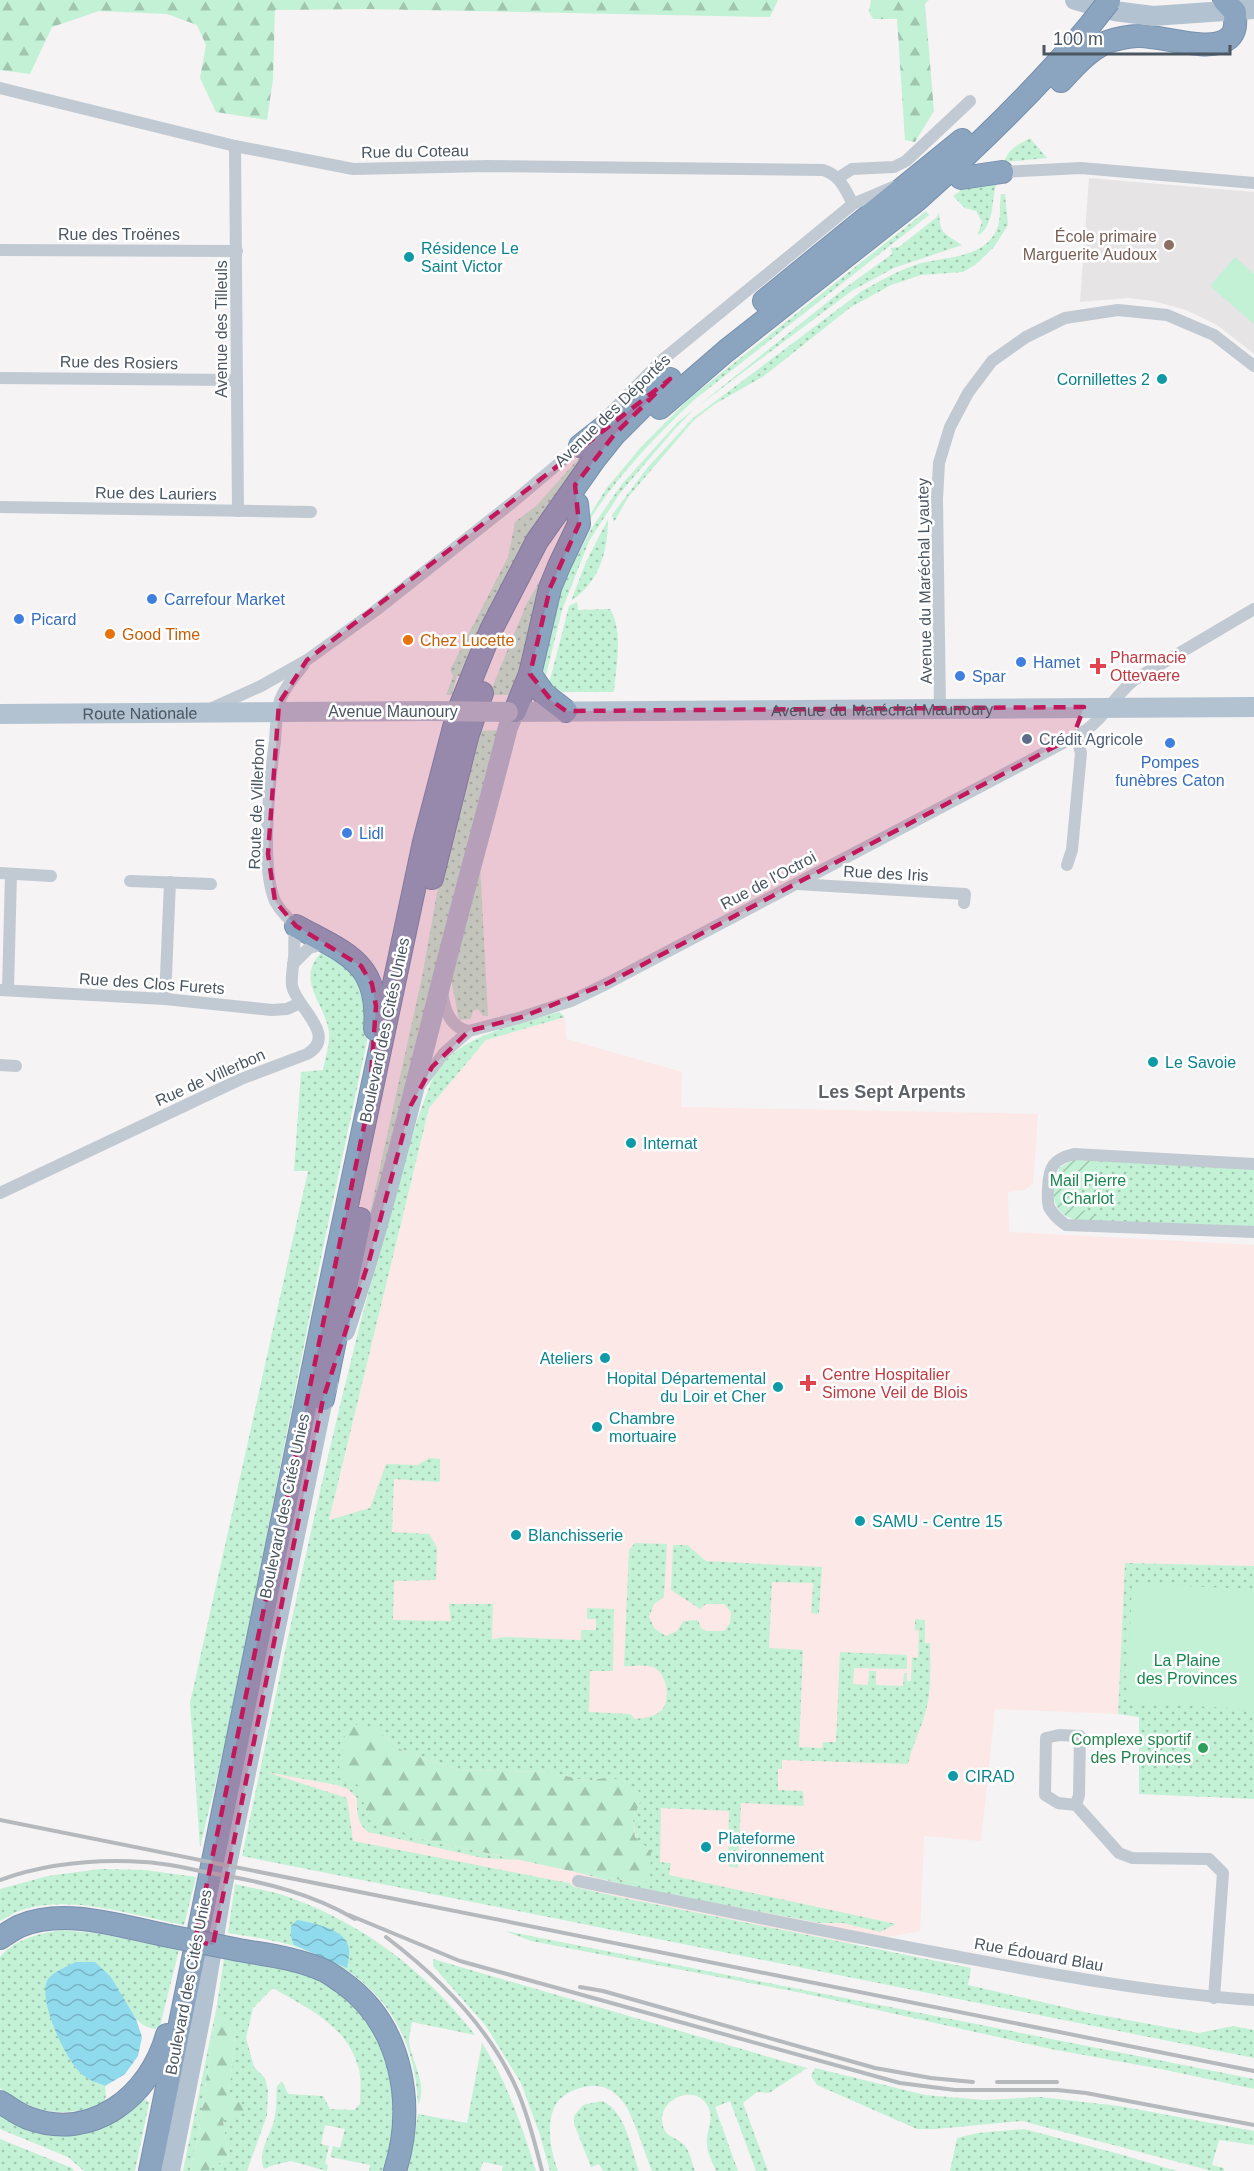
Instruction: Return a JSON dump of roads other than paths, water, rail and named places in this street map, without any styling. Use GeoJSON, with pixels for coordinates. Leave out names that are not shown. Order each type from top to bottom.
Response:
{"type":"FeatureCollection","features":[{"type":"Feature","properties":{"kind":"highway","name":"Avenue des Déportés"},"geometry":{"type":"LineString","coordinates":[[430,851],[492,662],[512,614],[532,575],[577,504],[656,412],[935,177],[1081,14],[1103,0]]}},
{"type":"Feature","properties":{"kind":"highway"},"geometry":{"type":"LineString","coordinates":[[935,177],[991,151],[1079,61],[1107,42],[1138,36],[1205,44],[1220,43],[1230,38],[1235,29],[1238,7]]}},
{"type":"Feature","properties":{"kind":"highway"},"geometry":{"type":"LineString","coordinates":[[991,151],[994,164],[1002,172]]}},
{"type":"Feature","properties":{"kind":"highway"},"geometry":{"type":"LineString","coordinates":[[935,177],[1002,172]]}},
{"type":"Feature","properties":{"kind":"highway","name":"Avenue des Déportés"},"geometry":{"type":"LineString","coordinates":[[670,379],[935,177]]}},
{"type":"Feature","properties":{"kind":"highway"},"geometry":{"type":"LineString","coordinates":[[580,446],[670,379]]}},
{"type":"Feature","properties":{"kind":"highway"},"geometry":{"type":"LineString","coordinates":[[430,851],[458,712],[491,630],[517,578],[537,541],[594,460],[621,428],[670,379]]}},
{"type":"Feature","properties":{"kind":"highway"},"geometry":{"type":"LineString","coordinates":[[511,712],[530,674],[550,588],[579,524],[577,504]]}},
{"type":"Feature","properties":{"kind":"highway"},"geometry":{"type":"LineString","coordinates":[[530,674],[544,694],[566,711]]}},
{"type":"Feature","properties":{"kind":"highway","name":"Boulevard des Cités Unies"},"geometry":{"type":"LineString","coordinates":[[150,2171],[200,1916],[369,1102],[430,851]]}},
{"type":"Feature","properties":{"kind":"highway","name":"Boulevard des Cités Unies"},"geometry":{"type":"LineString","coordinates":[[322,1399],[430,851]]}},
{"type":"Feature","properties":{"kind":"highway"},"geometry":{"type":"LineString","coordinates":[[296,926],[361,966],[372,984],[376,1006],[369,1102]]}},
{"type":"Feature","properties":{"kind":"highway"},"geometry":{"type":"LineString","coordinates":[[0,2102],[28,2118],[62,2125],[97,2120],[124,2103],[147,2080],[163,2048],[200,1916]]}},
{"type":"Feature","properties":{"kind":"highway"},"geometry":{"type":"LineString","coordinates":[[0,1938],[21,1926],[59,1917],[105,1923],[296,1960],[325,1971],[354,1991],[371,2009],[390,2038],[402,2075],[405,2119],[395,2171]]}},
{"type":"Feature","properties":{"kind":"main road"},"geometry":{"type":"LineString","coordinates":[[1081,14],[1114,11],[1153,16],[1238,7]]}},
{"type":"Feature","properties":{"kind":"main road","name":"Avenue du Maréchal Maunoury"},"geometry":{"type":"LineString","coordinates":[[511,712],[1254,707]]}},
{"type":"Feature","properties":{"kind":"main road","name":"Avenue Maunoury"},"geometry":{"type":"LineString","coordinates":[[278,712],[511,712]]}},
{"type":"Feature","properties":{"kind":"main road","name":"Route Nationale"},"geometry":{"type":"LineString","coordinates":[[0,714],[278,712]]}},
{"type":"Feature","properties":{"kind":"main road"},"geometry":{"type":"LineString","coordinates":[[322,1399],[369,1261],[511,712]]}},
{"type":"Feature","properties":{"kind":"main road","name":"Boulevard des Cités Unies"},"geometry":{"type":"LineString","coordinates":[[170,2171],[201,2015],[222,1889],[322,1399]]}},
{"type":"Feature","properties":{"kind":"street","name":"Rue du Coteau"},"geometry":{"type":"LineString","coordinates":[[0,87],[235,146],[353,169],[488,166],[823,170],[832,172],[838,178]]}},
{"type":"Feature","properties":{"kind":"street"},"geometry":{"type":"LineString","coordinates":[[853,204],[838,178],[852,169],[894,167],[906,161],[935,177],[935,135],[970,101]]}},
{"type":"Feature","properties":{"kind":"street","name":"Avenue des Tilleuls"},"geometry":{"type":"LineString","coordinates":[[235,146],[238,511]]}},
{"type":"Feature","properties":{"kind":"street"},"geometry":{"type":"LineString","coordinates":[[1002,172],[1081,168],[1254,183]]}},
{"type":"Feature","properties":{"kind":"street","name":"Avenue des Déportés"},"geometry":{"type":"LineString","coordinates":[[203,713],[261,686],[307,660],[375,611],[580,446],[618,403],[661,361],[853,204],[935,177]]}},
{"type":"Feature","properties":{"kind":"street","name":"Rue des Troënes"},"geometry":{"type":"LineString","coordinates":[[0,250],[237,251]]}},
{"type":"Feature","properties":{"kind":"street","name":"Avenue du Maréchal Lyautey"},"geometry":{"type":"LineString","coordinates":[[940,709],[937,499],[939,463],[950,427],[968,393],[992,362],[1026,337],[1065,318],[1118,310],[1167,315],[1177,319],[1214,335],[1254,366]]}},
{"type":"Feature","properties":{"kind":"street","name":"Rue des Rosiers"},"geometry":{"type":"LineString","coordinates":[[0,378],[237,380]]}},
{"type":"Feature","properties":{"kind":"street","name":"Rue des Lauriers"},"geometry":{"type":"LineString","coordinates":[[0,507],[311,512]]}},
{"type":"Feature","properties":{"kind":"street","name":"Rue de l'Octroi"},"geometry":{"type":"LineString","coordinates":[[411,1105],[432,1067],[469,1031],[570,1001],[608,983],[1088,729],[1134,680],[1254,609]]}},
{"type":"Feature","properties":{"kind":"street","name":"Avenue des Déportés"},"geometry":{"type":"LineString","coordinates":[[278,712],[286,688],[307,660]]}},
{"type":"Feature","properties":{"kind":"street"},"geometry":{"type":"LineString","coordinates":[[1067,865],[1072,850],[1081,753],[1073,737],[1084,707]]}},
{"type":"Feature","properties":{"kind":"street","name":"Route de Villerbon"},"geometry":{"type":"LineString","coordinates":[[278,712],[269,822],[269,873],[275,901],[285,916],[296,926]]}},
{"type":"Feature","properties":{"kind":"street"},"geometry":{"type":"LineString","coordinates":[[4,990],[6,874],[51,876]]}},
{"type":"Feature","properties":{"kind":"street"},"geometry":{"type":"LineString","coordinates":[[130,880],[211,884]]}},
{"type":"Feature","properties":{"kind":"street"},"geometry":{"type":"LineString","coordinates":[[165,999],[170,882]]}},
{"type":"Feature","properties":{"kind":"street","name":"Rue des Iris"},"geometry":{"type":"LineString","coordinates":[[796,884],[965,894],[964,903]]}},
{"type":"Feature","properties":{"kind":"street","name":"Rue de Villerbon"},"geometry":{"type":"LineString","coordinates":[[0,1193],[241,1079],[312,1051],[318,1042],[317,1030],[292,987],[293,936],[296,926]]}},
{"type":"Feature","properties":{"kind":"street"},"geometry":{"type":"LineString","coordinates":[[293,964],[309,948],[327,943]]}},
{"type":"Feature","properties":{"kind":"street"},"geometry":{"type":"LineString","coordinates":[[441,979],[443,995],[453,1024],[469,1031]]}},
{"type":"Feature","properties":{"kind":"street","name":"Rue des Clos Furets"},"geometry":{"type":"LineString","coordinates":[[4,990],[165,999],[272,1010],[287,1009],[300,1003]]}},
{"type":"Feature","properties":{"kind":"street"},"geometry":{"type":"LineString","coordinates":[[0,1065],[16,1066]]}},
{"type":"Feature","properties":{"kind":"street"},"geometry":{"type":"LineString","coordinates":[[1254,1164],[1074,1154],[1054,1163],[1049,1174],[1048,1202],[1056,1218],[1066,1225],[1254,1232]]}},
{"type":"Feature","properties":{"kind":"street"},"geometry":{"type":"LineString","coordinates":[[1076,1804],[1079,1795],[1080,1736],[1059,1735],[1046,1738],[1044,1795],[1058,1803],[1076,1804],[1119,1853],[1132,1858],[1209,1859],[1222,1873],[1214,1998]]}},
{"type":"Feature","properties":{"kind":"street","name":"Rue Édouard Blau"},"geometry":{"type":"LineString","coordinates":[[578,1881],[820,1931],[1065,1977],[1214,1998],[1254,2000]]}},
{"type":"Feature","properties":{"kind":"water"},"geometry":{"type":"Polygon","coordinates":[[[297,1920],[328,1928],[342,1936],[349,1949],[347,1968],[294,1945],[291,1926],[297,1920]]]}},
{"type":"Feature","properties":{"kind":"water"},"geometry":{"type":"Polygon","coordinates":[[[76,1962],[95,1962],[111,1977],[136,2019],[142,2037],[138,2056],[125,2074],[105,2086],[84,2076],[77,2069],[55,2030],[46,2000],[45,1988],[50,1976],[76,1962]]]}},
{"type":"Feature","properties":{"kind":"railway"},"geometry":{"type":"LineString","coordinates":[[0,1820],[1254,2071]]}},
{"type":"Feature","properties":{"kind":"railway"},"geometry":{"type":"LineString","coordinates":[[0,1880],[53,1866],[108,1861],[153,1863],[270,1885],[305,1896],[355,1919]]}},
{"type":"Feature","properties":{"kind":"railway"},"geometry":{"type":"LineString","coordinates":[[349,1915],[460,1961],[900,2083],[955,2090],[1057,2090],[1086,2093],[1254,2125]]}},
{"type":"Feature","properties":{"kind":"railway"},"geometry":{"type":"LineString","coordinates":[[386,1937],[444,1987],[479,2026],[494,2047],[522,2102],[542,2171]]}},
{"type":"Feature","properties":{"kind":"railway"},"geometry":{"type":"LineString","coordinates":[[580,1987],[603,1991],[875,2068],[931,2078],[973,2082]]}},
{"type":"Feature","properties":{"kind":"railway"},"geometry":{"type":"LineString","coordinates":[[997,2082],[1057,2082]]}},
{"type":"Feature","properties":{"kind":"place","name":"École primaire Marguerite Audoux"},"geometry":{"type":"Point","coordinates":[1169,245]}},
{"type":"Feature","properties":{"kind":"place","name":"Résidence Le Saint Victor"},"geometry":{"type":"Point","coordinates":[409,257]}},
{"type":"Feature","properties":{"kind":"place","name":"Cornillettes 2"},"geometry":{"type":"Point","coordinates":[1162,379]}},
{"type":"Feature","properties":{"kind":"place","name":"Carrefour Market"},"geometry":{"type":"Point","coordinates":[152,599]}},
{"type":"Feature","properties":{"kind":"place","name":"Picard"},"geometry":{"type":"Point","coordinates":[19,619]}},
{"type":"Feature","properties":{"kind":"place","name":"Good Time"},"geometry":{"type":"Point","coordinates":[110,634]}},
{"type":"Feature","properties":{"kind":"place","name":"Chez Lucette"},"geometry":{"type":"Point","coordinates":[408,640]}},
{"type":"Feature","properties":{"kind":"place","name":"Hamet"},"geometry":{"type":"Point","coordinates":[1021,662]}},
{"type":"Feature","properties":{"kind":"place","name":"Pharmacie Ottevaere"},"geometry":{"type":"Point","coordinates":[1098,666]}},
{"type":"Feature","properties":{"kind":"place","name":"Spar"},"geometry":{"type":"Point","coordinates":[960,676]}},
{"type":"Feature","properties":{"kind":"place","name":"Crédit Agricole"},"geometry":{"type":"Point","coordinates":[1027,739]}},
{"type":"Feature","properties":{"kind":"place","name":"Pompes funèbres Caton"},"geometry":{"type":"Point","coordinates":[1170,743]}},
{"type":"Feature","properties":{"kind":"place","name":"Lidl"},"geometry":{"type":"Point","coordinates":[347,833]}},
{"type":"Feature","properties":{"kind":"place","name":"Le Savoie"},"geometry":{"type":"Point","coordinates":[1153,1062]}},
{"type":"Feature","properties":{"kind":"place","name":"Internat"},"geometry":{"type":"Point","coordinates":[631,1143]}},
{"type":"Feature","properties":{"kind":"place","name":"Ateliers"},"geometry":{"type":"Point","coordinates":[605,1358]}},
{"type":"Feature","properties":{"kind":"place","name":"Centre Hospitalier Simone Veil de Blois"},"geometry":{"type":"Point","coordinates":[808,1383]}},
{"type":"Feature","properties":{"kind":"place","name":"Hopital Départemental du Loir et Cher"},"geometry":{"type":"Point","coordinates":[778,1387]}},
{"type":"Feature","properties":{"kind":"place","name":"Chambre mortuaire"},"geometry":{"type":"Point","coordinates":[597,1427]}},
{"type":"Feature","properties":{"kind":"place","name":"SAMU - Centre 15"},"geometry":{"type":"Point","coordinates":[860,1521]}},
{"type":"Feature","properties":{"kind":"place","name":"Blanchisserie"},"geometry":{"type":"Point","coordinates":[516,1535]}},
{"type":"Feature","properties":{"kind":"place","name":"Complexe sportif des Provinces"},"geometry":{"type":"Point","coordinates":[1203,1748]}},
{"type":"Feature","properties":{"kind":"place","name":"CIRAD"},"geometry":{"type":"Point","coordinates":[953,1776]}},
{"type":"Feature","properties":{"kind":"place","name":"Plateforme environnement"},"geometry":{"type":"Point","coordinates":[706,1847]}},
{"type":"Feature","properties":{"kind":"district","name":"Les Sept Arpents"},"geometry":{"type":"Point","coordinates":[892,1092]}},
{"type":"Feature","properties":{"kind":"park label","name":"Mail Pierre Charlot"},"geometry":{"type":"Point","coordinates":[1088,1189]}},
{"type":"Feature","properties":{"kind":"park label","name":"La Plaine des Provinces"},"geometry":{"type":"Point","coordinates":[1187,1669]}}]}
